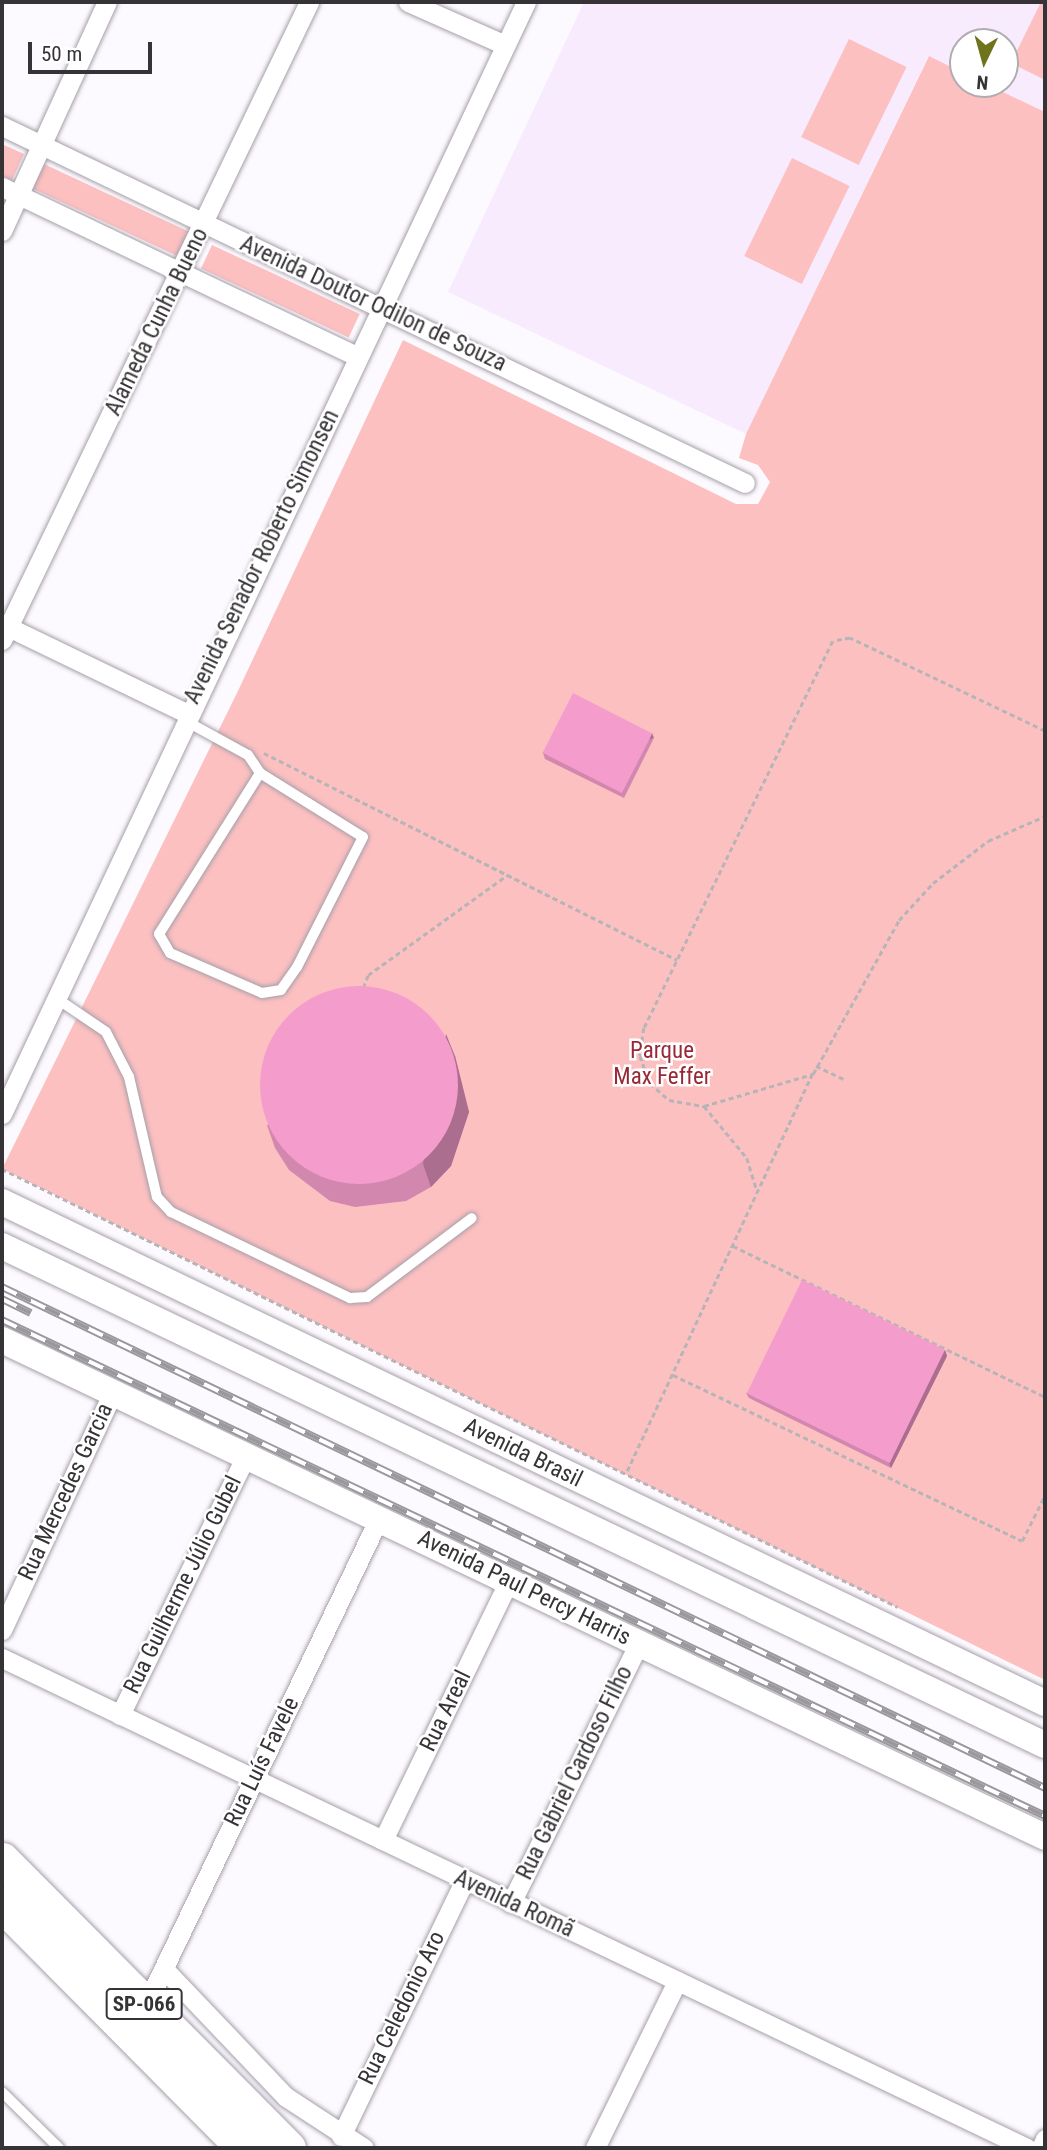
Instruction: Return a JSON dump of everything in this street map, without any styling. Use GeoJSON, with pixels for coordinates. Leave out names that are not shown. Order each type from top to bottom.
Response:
{"type":"FeatureCollection","features":[{"type":"Feature","properties":{"kind":"highway","name":"SP-066"},"geometry":{"type":"LineString","coordinates":[[2,1860],[288,2148]]}},
{"type":"Feature","properties":{"kind":"highway","name":"SP-066"},"geometry":{"type":"LineString","coordinates":[[2,1904],[244,2148]]}},
{"type":"Feature","properties":{"kind":"main road","name":"Avenida Brasil"},"geometry":{"type":"LineString","coordinates":[[2,1202],[1041,1701]]}},
{"type":"Feature","properties":{"kind":"main road","name":"Avenida Brasil"},"geometry":{"type":"LineString","coordinates":[[2,1246],[1039,1742]]}},
{"type":"Feature","properties":{"kind":"main road","name":"Avenida Paul Percy Harris"},"geometry":{"type":"LineString","coordinates":[[2,1340],[1045,1837]]}},
{"type":"Feature","properties":{"kind":"main road"},"geometry":{"type":"LineString","coordinates":[[433,1450],[460,1441],[453,1418]]}},
{"type":"Feature","properties":{"kind":"main road"},"geometry":{"type":"LineString","coordinates":[[476,1471],[470,1456],[474,1443],[500,1441]]}},
{"type":"Feature","properties":{"kind":"main road"},"geometry":{"type":"LineString","coordinates":[[1039,1742],[1041,1701]]}},
{"type":"Feature","properties":{"kind":"street"},"geometry":{"type":"LineString","coordinates":[[2,231],[11,191],[41,144],[107,2]]}},
{"type":"Feature","properties":{"kind":"street","name":"Alameda Cunha Bueno"},"geometry":{"type":"LineString","coordinates":[[4,630],[181,272],[309,2]]}},
{"type":"Feature","properties":{"kind":"street"},"geometry":{"type":"LineString","coordinates":[[408,2],[505,45]]}},
{"type":"Feature","properties":{"kind":"street","name":"Avenida Senador Roberto Simonsen"},"geometry":{"type":"LineString","coordinates":[[2,1114],[52,996],[526,2]]}},
{"type":"Feature","properties":{"kind":"street","name":"Avenida Doutor Odilon de Souza"},"geometry":{"type":"LineString","coordinates":[[2,126],[382,306],[744,483]]}},
{"type":"Feature","properties":{"kind":"street"},"geometry":{"type":"LineString","coordinates":[[11,191],[357,356]]}},
{"type":"Feature","properties":{"kind":"street"},"geometry":{"type":"LineString","coordinates":[[4,630],[185,716]]}},
{"type":"Feature","properties":{"kind":"street","name":"Rua Mercedes Garcia"},"geometry":{"type":"LineString","coordinates":[[2,1630],[113,1392]]}},
{"type":"Feature","properties":{"kind":"street","name":"Rua Guilherme Júlio Gubel"},"geometry":{"type":"LineString","coordinates":[[120,1714],[246,1455]]}},
{"type":"Feature","properties":{"kind":"street","name":"Rua Luís Favele"},"geometry":{"type":"LineString","coordinates":[[146,2006],[379,1518]]}},
{"type":"Feature","properties":{"kind":"street","name":"Rua Areal"},"geometry":{"type":"LineString","coordinates":[[383,1840],[509,1581]]}},
{"type":"Feature","properties":{"kind":"street","name":"Rua Gabriel Cardoso Filho"},"geometry":{"type":"LineString","coordinates":[[511,1903],[639,1643]]}},
{"type":"Feature","properties":{"kind":"street","name":"Avenida Romã"},"geometry":{"type":"LineString","coordinates":[[2,1658],[1027,2148]]}},
{"type":"Feature","properties":{"kind":"street","name":"Rua Celedonio Aro"},"geometry":{"type":"LineString","coordinates":[[341,2136],[464,1881]]}},
{"type":"Feature","properties":{"kind":"street"},"geometry":{"type":"LineString","coordinates":[[163,1969],[286,2097],[341,2136],[364,2148]]}},
{"type":"Feature","properties":{"kind":"street"},"geometry":{"type":"LineString","coordinates":[[595,2148],[677,1981]]}},
{"type":"Feature","properties":{"kind":"street"},"geometry":{"type":"LineString","coordinates":[[1041,2148],[1045,2139]]}},
{"type":"Feature","properties":{"kind":"lane"},"geometry":{"type":"LineString","coordinates":[[185,716],[248,755],[260,773],[363,837],[297,967],[281,989],[262,993],[170,953],[159,934],[260,773]]}},
{"type":"Feature","properties":{"kind":"lane"},"geometry":{"type":"LineString","coordinates":[[52,996],[106,1032],[130,1077],[157,1197],[171,1212],[350,1298],[367,1297],[472,1218]]}},
{"type":"Feature","properties":{"kind":"lane"},"geometry":{"type":"LineString","coordinates":[[2,2092],[59,2148]]}},
{"type":"Feature","properties":{"kind":"path"},"geometry":{"type":"LineString","coordinates":[[813,1074],[704,1105],[669,1100],[642,1064],[644,1028],[833,640],[850,638],[1045,731]]}},
{"type":"Feature","properties":{"kind":"path"},"geometry":{"type":"LineString","coordinates":[[260,751],[678,960]]}},
{"type":"Feature","properties":{"kind":"path"},"geometry":{"type":"LineString","coordinates":[[627,1471],[816,1066],[865,972],[924,892],[988,841],[1045,816]]}},
{"type":"Feature","properties":{"kind":"path"},"geometry":{"type":"LineString","coordinates":[[360,997],[368,975],[507,875]]}},
{"type":"Feature","properties":{"kind":"path"},"geometry":{"type":"LineString","coordinates":[[816,1066],[844,1079]]}},
{"type":"Feature","properties":{"kind":"path"},"geometry":{"type":"LineString","coordinates":[[704,1105],[747,1158],[757,1191]]}},
{"type":"Feature","properties":{"kind":"path"},"geometry":{"type":"LineString","coordinates":[[2,1169],[627,1471],[910,1613]]}},
{"type":"Feature","properties":{"kind":"path"},"geometry":{"type":"LineString","coordinates":[[731,1246],[1045,1396]]}},
{"type":"Feature","properties":{"kind":"path"},"geometry":{"type":"LineString","coordinates":[[673,1375],[1022,1541],[1045,1495]]}},
{"type":"Feature","properties":{"kind":"shaded area"},"geometry":{"type":"Polygon","coordinates":[[[584,2],[1045,2],[1045,112],[1016,98],[1019,98],[1019,28],[949,28],[949,67],[928,57],[746,434],[448,292],[584,2]]]}},
{"type":"Feature","properties":{"kind":"green space"},"geometry":{"type":"Polygon","coordinates":[[[1041,2],[1045,2],[1045,80],[1019,67],[1019,47],[1041,2]]]}},
{"type":"Feature","properties":{"kind":"green space"},"geometry":{"type":"Polygon","coordinates":[[[849,39],[907,67],[859,165],[801,137],[849,39]]]}},
{"type":"Feature","properties":{"kind":"green space","name":"Parque Max Feffer"},"geometry":{"type":"Polygon","coordinates":[[[929,56],[949,66],[949,98],[1016,98],[1045,112],[1045,1680],[2,1169],[237,693],[403,340],[736,504],[758,504],[770,482],[758,465],[739,458],[746,434],[929,56]]]}},
{"type":"Feature","properties":{"kind":"green space"},"geometry":{"type":"Polygon","coordinates":[[[2,144],[24,154],[12,180],[2,176],[2,144]]]}},
{"type":"Feature","properties":{"kind":"green space"},"geometry":{"type":"Polygon","coordinates":[[[792,158],[850,186],[802,284],[744,256],[792,158]]]}},
{"type":"Feature","properties":{"kind":"green space"},"geometry":{"type":"Polygon","coordinates":[[[44,164],[192,233],[180,257],[33,188],[44,164]]]}},
{"type":"Feature","properties":{"kind":"green space"},"geometry":{"type":"Polygon","coordinates":[[[212,245],[360,314],[349,337],[201,269],[212,245]]]}},
{"type":"Feature","properties":{"kind":"building"},"geometry":{"type":"Polygon","coordinates":[[[573,693],[652,733],[622,793],[543,753],[573,693]]]}},
{"type":"Feature","properties":{"kind":"building"},"geometry":{"type":"Polygon","coordinates":[[[359,986],[397,994],[429,1015],[450,1047],[458,1085],[450,1123],[429,1155],[397,1176],[359,1184],[321,1176],[289,1155],[268,1123],[260,1085],[268,1047],[289,1015],[321,994],[359,986]]]}},
{"type":"Feature","properties":{"kind":"building"},"geometry":{"type":"Polygon","coordinates":[[[802,1280],[945,1350],[890,1463],[747,1393],[802,1280]]]}},
{"type":"Feature","properties":{"kind":"railway"},"geometry":{"type":"LineString","coordinates":[[2,1287],[1045,1788]]}},
{"type":"Feature","properties":{"kind":"railway"},"geometry":{"type":"LineString","coordinates":[[2,1299],[31,1313]]}},
{"type":"Feature","properties":{"kind":"railway"},"geometry":{"type":"LineString","coordinates":[[2,1320],[1045,1816]]}}]}
